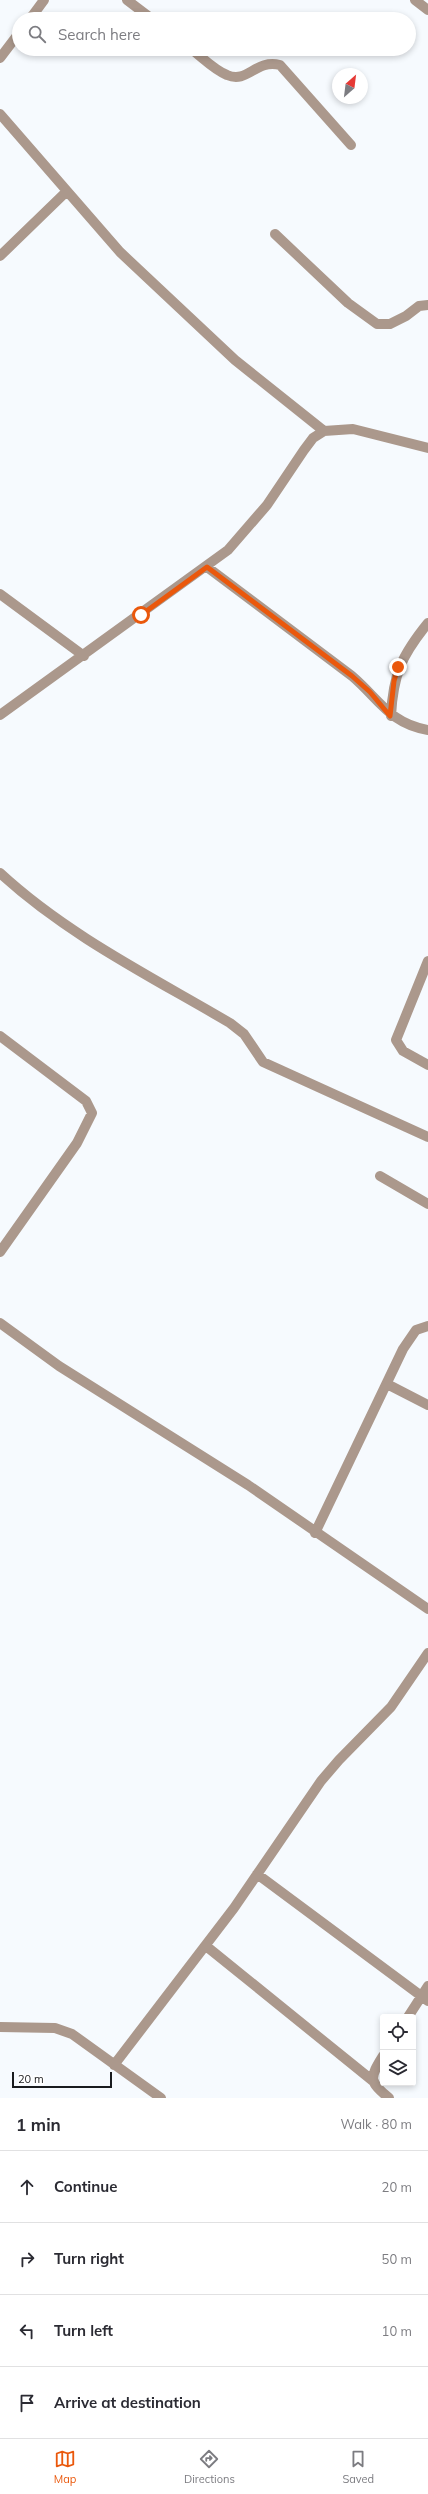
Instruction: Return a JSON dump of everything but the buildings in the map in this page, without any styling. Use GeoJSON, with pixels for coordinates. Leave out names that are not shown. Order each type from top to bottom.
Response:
{"type":"FeatureCollection","features":[{"type":"Feature","properties":{"kind":"street"},"geometry":{"type":"LineString","coordinates":[[35,12],[44,0]]}},
{"type":"Feature","properties":{"kind":"street"},"geometry":{"type":"LineString","coordinates":[[127,0],[143,12]]}},
{"type":"Feature","properties":{"kind":"street"},"geometry":{"type":"LineString","coordinates":[[415,0],[428,10]]}},
{"type":"Feature","properties":{"kind":"street"},"geometry":{"type":"LineString","coordinates":[[0,58],[12,42]]}},
{"type":"Feature","properties":{"kind":"street"},"geometry":{"type":"LineString","coordinates":[[200,56],[226,75],[237,78],[269,63],[280,65],[351,145]]}},
{"type":"Feature","properties":{"kind":"street"},"geometry":{"type":"LineString","coordinates":[[0,114],[66,192],[120,252],[235,360],[324,431]]}},
{"type":"Feature","properties":{"kind":"street"},"geometry":{"type":"LineString","coordinates":[[0,256],[66,192]]}},
{"type":"Feature","properties":{"kind":"street"},"geometry":{"type":"LineString","coordinates":[[274,234],[348,303],[377,324],[390,324],[419,306],[428,305]]}},
{"type":"Feature","properties":{"kind":"street"},"geometry":{"type":"LineString","coordinates":[[0,715],[44,682],[84,656],[207,567],[245,533],[268,505],[313,438],[324,431],[353,430],[428,448]]}},
{"type":"Feature","properties":{"kind":"street"},"geometry":{"type":"LineString","coordinates":[[207,567],[352,676],[370,692],[390,716],[406,725],[428,730]]}},
{"type":"Feature","properties":{"kind":"street"},"geometry":{"type":"LineString","coordinates":[[0,594],[84,656]]}},
{"type":"Feature","properties":{"kind":"street"},"geometry":{"type":"LineString","coordinates":[[390,716],[394,681],[398,667],[404,654],[428,623]]}},
{"type":"Feature","properties":{"kind":"street"},"geometry":{"type":"LineString","coordinates":[[0,873],[37,905],[67,926],[230,1023],[244,1034],[263,1062],[428,1137]]}},
{"type":"Feature","properties":{"kind":"street"},"geometry":{"type":"LineString","coordinates":[[428,961],[396,1040],[404,1051],[428,1065]]}},
{"type":"Feature","properties":{"kind":"street"},"geometry":{"type":"LineString","coordinates":[[0,1036],[86,1101],[92,1113],[77,1143],[0,1252]]}},
{"type":"Feature","properties":{"kind":"street"},"geometry":{"type":"LineString","coordinates":[[380,1176],[428,1204]]}},
{"type":"Feature","properties":{"kind":"street"},"geometry":{"type":"LineString","coordinates":[[0,1323],[65,1370],[248,1486],[428,1609]]}},
{"type":"Feature","properties":{"kind":"street"},"geometry":{"type":"LineString","coordinates":[[315,1533],[386,1384],[412,1335],[422,1327],[428,1326]]}},
{"type":"Feature","properties":{"kind":"street"},"geometry":{"type":"LineString","coordinates":[[386,1384],[428,1405]]}},
{"type":"Feature","properties":{"kind":"street"},"geometry":{"type":"LineString","coordinates":[[114,2065],[206,1946],[321,1782],[344,1754],[391,1707],[428,1653]]}},
{"type":"Feature","properties":{"kind":"street"},"geometry":{"type":"LineString","coordinates":[[257,1874],[425,1999]]}},
{"type":"Feature","properties":{"kind":"street"},"geometry":{"type":"LineString","coordinates":[[206,1946],[373,2081]]}},
{"type":"Feature","properties":{"kind":"street"},"geometry":{"type":"LineString","coordinates":[[411,2014],[425,1999],[428,1986]]}},
{"type":"Feature","properties":{"kind":"street"},"geometry":{"type":"LineString","coordinates":[[0,2027],[55,2028],[72,2034],[161,2098]]}},
{"type":"Feature","properties":{"kind":"street"},"geometry":{"type":"LineString","coordinates":[[380,2060],[376,2066],[373,2081],[374,2086],[389,2098]]}},
{"type":"Feature","properties":{"kind":"route"},"geometry":{"type":"LineString","coordinates":[[141,615],[207,567],[352,676],[370,692],[390,716],[394,681],[398,667]]}}]}
